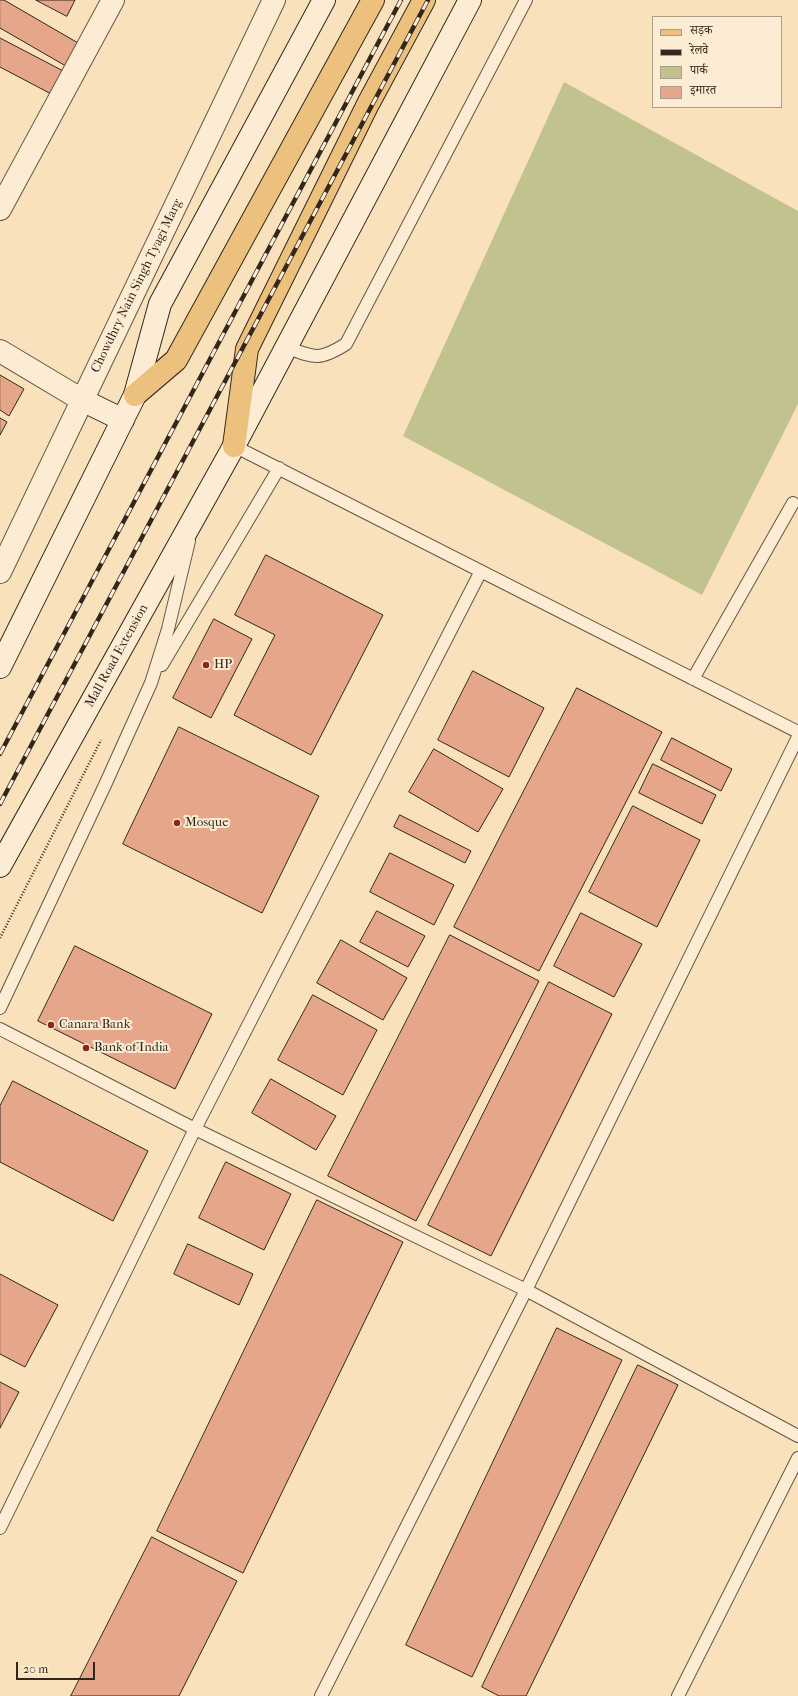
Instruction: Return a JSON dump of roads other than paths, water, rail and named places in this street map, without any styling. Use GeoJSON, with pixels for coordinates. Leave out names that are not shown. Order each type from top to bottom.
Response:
{"type":"FeatureCollection","features":[{"type":"Feature","properties":{"kind":"main road"},"geometry":{"type":"LineString","coordinates":[[0,209],[113,0]]}},
{"type":"Feature","properties":{"kind":"main road","name":"Chowdhry Nain Singh Tyagi Marg"},"geometry":{"type":"LineString","coordinates":[[2,562],[82,400],[274,0]]}},
{"type":"Feature","properties":{"kind":"main road"},"geometry":{"type":"LineString","coordinates":[[0,667],[135,395],[160,304],[324,0]]}},
{"type":"Feature","properties":{"kind":"main road"},"geometry":{"type":"LineString","coordinates":[[135,395],[176,360],[373,0]]}},
{"type":"Feature","properties":{"kind":"main road"},"geometry":{"type":"LineString","coordinates":[[234,446],[247,349],[368,104],[424,0]]}},
{"type":"Feature","properties":{"kind":"main road","name":"Mall Road Extension"},"geometry":{"type":"LineString","coordinates":[[0,866],[234,446],[470,0]]}},
{"type":"Feature","properties":{"kind":"main road"},"geometry":{"type":"LineString","coordinates":[[0,351],[82,400],[123,420]]}},
{"type":"Feature","properties":{"kind":"lane"},"geometry":{"type":"LineString","coordinates":[[286,347],[311,357],[330,354],[346,344],[526,0]]}},
{"type":"Feature","properties":{"kind":"lane"},"geometry":{"type":"LineString","coordinates":[[234,446],[798,732]]}},
{"type":"Feature","properties":{"kind":"lane"},"geometry":{"type":"LineString","coordinates":[[0,1008],[105,785],[151,683],[279,468]]}},
{"type":"Feature","properties":{"kind":"lane"},"geometry":{"type":"LineString","coordinates":[[693,679],[796,500]]}},
{"type":"Feature","properties":{"kind":"lane"},"geometry":{"type":"LineString","coordinates":[[151,683],[168,629],[194,517]]}},
{"type":"Feature","properties":{"kind":"lane"},"geometry":{"type":"LineString","coordinates":[[0,1528],[195,1128],[481,571]]}},
{"type":"Feature","properties":{"kind":"lane"},"geometry":{"type":"LineString","coordinates":[[321,1696],[526,1290],[798,737]]}},
{"type":"Feature","properties":{"kind":"lane"},"geometry":{"type":"LineString","coordinates":[[0,1029],[195,1128],[526,1290],[798,1436]]}},
{"type":"Feature","properties":{"kind":"lane"},"geometry":{"type":"LineString","coordinates":[[678,1696],[798,1458]]}},
{"type":"Feature","properties":{"kind":"railway"},"geometry":{"type":"LineString","coordinates":[[0,754],[401,0]]}},
{"type":"Feature","properties":{"kind":"railway"},"geometry":{"type":"LineString","coordinates":[[0,804],[428,0]]}},
{"type":"Feature","properties":{"kind":"place","name":"HP"},"geometry":{"type":"Point","coordinates":[206,665]}},
{"type":"Feature","properties":{"kind":"place","name":"Mosque"},"geometry":{"type":"Point","coordinates":[177,823]}},
{"type":"Feature","properties":{"kind":"place","name":"Canara Bank"},"geometry":{"type":"Point","coordinates":[51,1025]}},
{"type":"Feature","properties":{"kind":"place","name":"Bank of India"},"geometry":{"type":"Point","coordinates":[86,1048]}}]}
